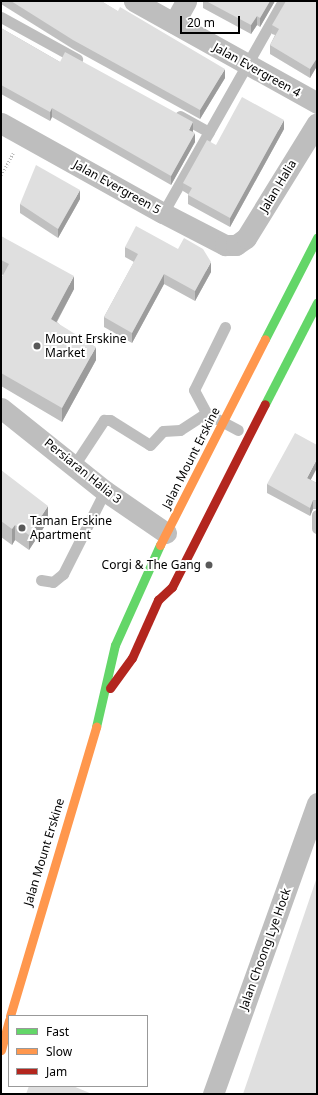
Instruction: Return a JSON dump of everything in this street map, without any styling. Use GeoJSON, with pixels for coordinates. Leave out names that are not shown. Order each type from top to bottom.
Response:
{"type":"FeatureCollection","features":[{"type":"Feature","properties":{"kind":"main road","name":"Jalan Mount Erskine"},"geometry":{"type":"LineString","coordinates":[[10,1015],[105,696],[115,645],[173,534],[223,422],[311,263],[317,238]]}},
{"type":"Feature","properties":{"kind":"main road","name":"Jalan Mount Erskine"},"geometry":{"type":"LineString","coordinates":[[105,696],[132,658],[158,600],[172,587],[266,406],[317,303]]}},
{"type":"Feature","properties":{"kind":"main road"},"geometry":{"type":"LineString","coordinates":[[236,433],[266,406]]}},
{"type":"Feature","properties":{"kind":"main road"},"geometry":{"type":"LineString","coordinates":[[158,600],[162,581]]}},
{"type":"Feature","properties":{"kind":"main road"},"geometry":{"type":"LineString","coordinates":[[1,1050],[8,1024]]}},
{"type":"Feature","properties":{"kind":"street","name":"Jalan Evergreen 4"},"geometry":{"type":"LineString","coordinates":[[134,1],[174,22],[248,66],[317,103]]}},
{"type":"Feature","properties":{"kind":"street"},"geometry":{"type":"LineString","coordinates":[[174,22],[186,1]]}},
{"type":"Feature","properties":{"kind":"street","name":"Jalan Evergreen 5"},"geometry":{"type":"LineString","coordinates":[[1,122],[163,213],[226,245],[236,245]]}},
{"type":"Feature","properties":{"kind":"street","name":"Jalan Halia"},"geometry":{"type":"LineString","coordinates":[[236,245],[246,238],[317,123]]}},
{"type":"Feature","properties":{"kind":"street","name":"Persiaran Halia 3"},"geometry":{"type":"LineString","coordinates":[[1,408],[75,464],[105,491],[173,534]]}},
{"type":"Feature","properties":{"kind":"street","name":"Jalan Choong Lye Hock"},"geometry":{"type":"LineString","coordinates":[[213,1094],[317,803]]}},
{"type":"Feature","properties":{"kind":"lane"},"geometry":{"type":"LineString","coordinates":[[163,213],[248,66],[283,1]]}},
{"type":"Feature","properties":{"kind":"lane"},"geometry":{"type":"LineString","coordinates":[[1,17],[91,67]]}},
{"type":"Feature","properties":{"kind":"lane"},"geometry":{"type":"LineString","coordinates":[[168,109],[209,132]]}},
{"type":"Feature","properties":{"kind":"lane"},"geometry":{"type":"LineString","coordinates":[[225,326],[194,386],[206,413],[223,422],[236,433]]}},
{"type":"Feature","properties":{"kind":"lane"},"geometry":{"type":"LineString","coordinates":[[75,464],[104,420],[150,445],[163,431],[184,428],[206,413]]}},
{"type":"Feature","properties":{"kind":"lane"},"geometry":{"type":"LineString","coordinates":[[41,580],[53,582],[63,574],[105,491]]}},
{"type":"Feature","properties":{"kind":"lane"},"geometry":{"type":"LineString","coordinates":[[317,515],[317,528]]}},
{"type":"Feature","properties":{"kind":"path"},"geometry":{"type":"LineString","coordinates":[[1,175],[23,135]]}},
{"type":"Feature","properties":{"kind":"building"},"geometry":{"type":"Polygon","coordinates":[[[11,1],[101,1],[118,11],[120,7],[225,69],[200,110],[73,40],[11,1]]]}},
{"type":"Feature","properties":{"kind":"building"},"geometry":{"type":"Polygon","coordinates":[[[206,1],[270,1],[260,18],[257,16],[251,25],[206,1]]]}},
{"type":"Feature","properties":{"kind":"building"},"geometry":{"type":"Polygon","coordinates":[[[286,1],[317,1],[317,58],[310,69],[270,45],[279,29],[272,25],[286,1]]]}},
{"type":"Feature","properties":{"kind":"building"},"geometry":{"type":"Polygon","coordinates":[[[1,28],[60,62],[65,52],[193,122],[189,130],[195,133],[171,176],[52,108],[50,112],[1,85],[1,28]]]}},
{"type":"Feature","properties":{"kind":"building"},"geometry":{"type":"Polygon","coordinates":[[[242,97],[284,120],[230,218],[188,195],[192,188],[183,183],[207,140],[216,145],[242,97]]]}},
{"type":"Feature","properties":{"kind":"building"},"geometry":{"type":"Polygon","coordinates":[[[36,165],[80,190],[58,229],[20,204],[36,165]]]}},
{"type":"Feature","properties":{"kind":"building"},"geometry":{"type":"Polygon","coordinates":[[[136,226],[178,249],[184,238],[203,249],[211,262],[195,291],[164,274],[132,333],[104,317],[138,254],[125,247],[136,226]]]}},
{"type":"Feature","properties":{"kind":"building","name":"Mount Erskine Market"},"geometry":{"type":"Polygon","coordinates":[[[1,236],[74,276],[51,319],[96,347],[62,408],[1,373],[1,279],[9,264],[1,260],[1,236]]]}},
{"type":"Feature","properties":{"kind":"building"},"geometry":{"type":"Polygon","coordinates":[[[295,433],[317,445],[317,459],[307,478],[317,483],[317,500],[313,500],[310,508],[267,484],[295,433]]]}},
{"type":"Feature","properties":{"kind":"building"},"geometry":{"type":"Polygon","coordinates":[[[1,470],[48,506],[29,535],[15,525],[12,529],[1,521],[1,470]]]}},
{"type":"Feature","properties":{"kind":"building"},"geometry":{"type":"Polygon","coordinates":[[[317,877],[317,1094],[243,1094],[317,877]]]}},
{"type":"Feature","properties":{"kind":"building"},"geometry":{"type":"Polygon","coordinates":[[[29,1087],[75,1087],[92,1094],[26,1094],[29,1087]]]}},
{"type":"Feature","properties":{"kind":"traffic: fast"},"geometry":{"type":"LineString","coordinates":[[265,339],[317,238]]}},
{"type":"Feature","properties":{"kind":"traffic: fast"},"geometry":{"type":"LineString","coordinates":[[265,404],[317,303]]}},
{"type":"Feature","properties":{"kind":"traffic: fast"},"geometry":{"type":"LineString","coordinates":[[96,727],[115,645],[160,545]]}},
{"type":"Feature","properties":{"kind":"traffic: slow"},"geometry":{"type":"LineString","coordinates":[[160,545],[265,339]]}},
{"type":"Feature","properties":{"kind":"traffic: slow"},"geometry":{"type":"LineString","coordinates":[[10,1015],[96,727]]}},
{"type":"Feature","properties":{"kind":"traffic: slow"},"geometry":{"type":"LineString","coordinates":[[1,1050],[8,1024]]}},
{"type":"Feature","properties":{"kind":"traffic: jam"},"geometry":{"type":"LineString","coordinates":[[110,688],[132,658],[158,600],[172,587],[265,404]]}},
{"type":"Feature","properties":{"kind":"place","name":"Mount Erskine Market"},"geometry":{"type":"Point","coordinates":[37,346]}},
{"type":"Feature","properties":{"kind":"place","name":"Taman Erskine Apartment"},"geometry":{"type":"Point","coordinates":[22,528]}},
{"type":"Feature","properties":{"kind":"place","name":"Corgi & The Gang"},"geometry":{"type":"Point","coordinates":[209,565]}}]}
